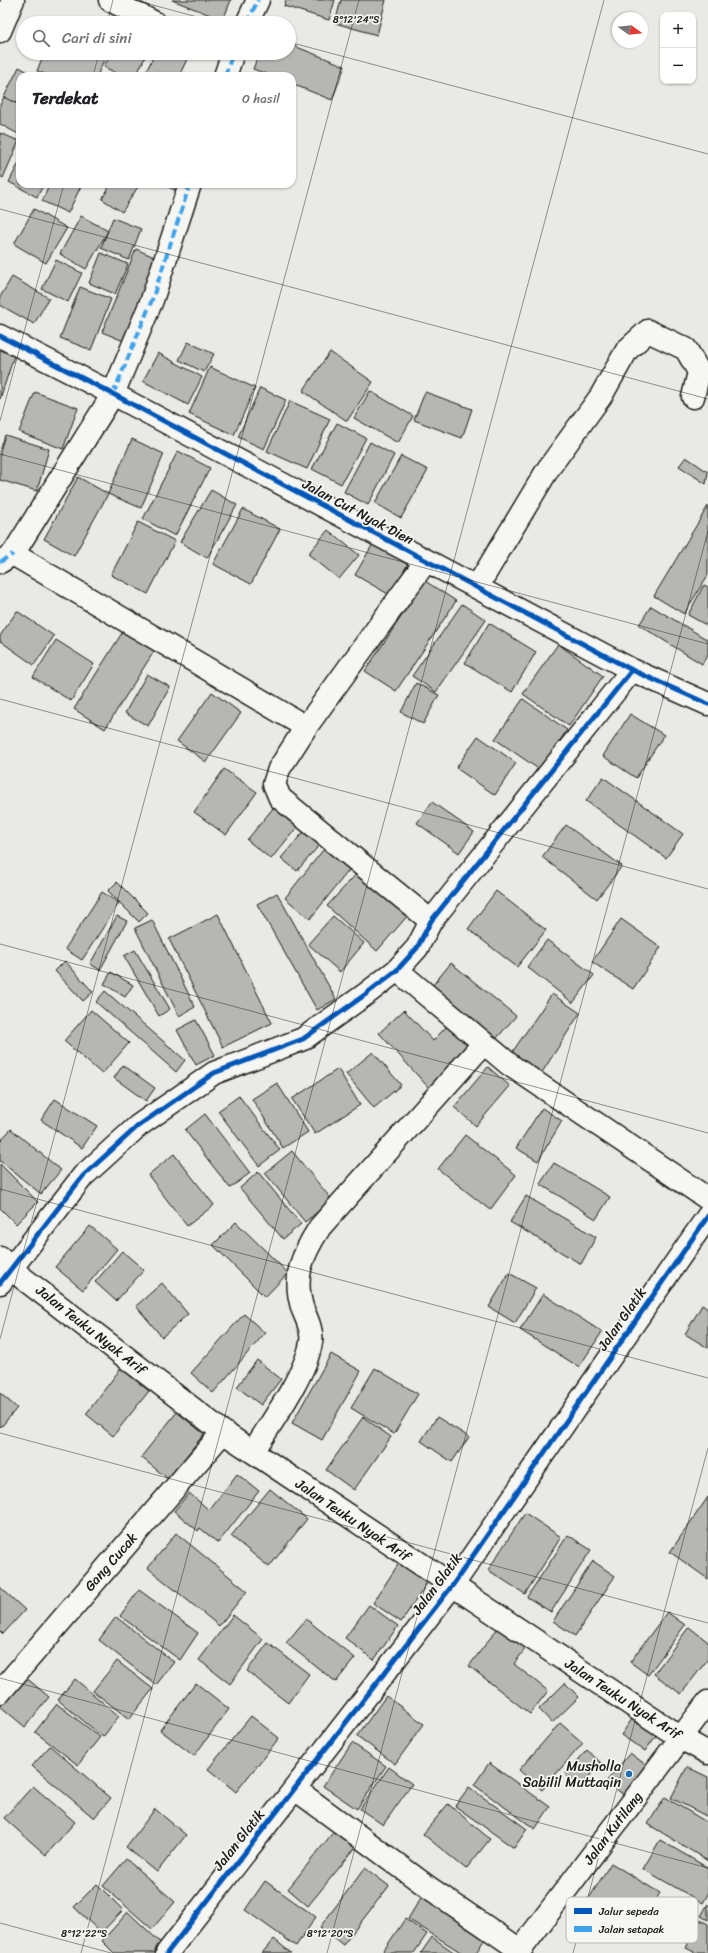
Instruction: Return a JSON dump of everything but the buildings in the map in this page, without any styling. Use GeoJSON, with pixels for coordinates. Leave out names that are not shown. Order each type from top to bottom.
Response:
{"type":"FeatureCollection","features":[{"type":"Feature","properties":{"kind":"street"},"geometry":{"type":"LineString","coordinates":[[0,31],[14,0]]}},
{"type":"Feature","properties":{"kind":"street"},"geometry":{"type":"LineString","coordinates":[[110,0],[141,16]]}},
{"type":"Feature","properties":{"kind":"street"},"geometry":{"type":"LineString","coordinates":[[250,16],[258,0]]}},
{"type":"Feature","properties":{"kind":"street"},"geometry":{"type":"LineString","coordinates":[[189,188],[152,300],[113,394],[7,558],[306,727]]}},
{"type":"Feature","properties":{"kind":"street"},"geometry":{"type":"LineString","coordinates":[[477,587],[548,469],[601,396],[627,350],[648,331],[686,349],[699,372],[693,397]]}},
{"type":"Feature","properties":{"kind":"street","name":"Jalan Cut Nyak Dien"},"geometry":{"type":"LineString","coordinates":[[0,336],[113,394],[426,562],[477,587],[632,670],[708,704]]}},
{"type":"Feature","properties":{"kind":"street"},"geometry":{"type":"LineString","coordinates":[[426,562],[306,727],[279,769],[274,784],[280,798],[431,922]]}},
{"type":"Feature","properties":{"kind":"street"},"geometry":{"type":"LineString","coordinates":[[4,1270],[83,1176],[138,1126],[214,1073],[303,1039],[397,970],[417,948],[431,922],[632,670]]}},
{"type":"Feature","properties":{"kind":"street"},"geometry":{"type":"LineString","coordinates":[[397,970],[510,1065],[708,1199]]}},
{"type":"Feature","properties":{"kind":"street"},"geometry":{"type":"LineString","coordinates":[[253,1452],[292,1388],[308,1357],[312,1341],[298,1287],[304,1257],[310,1243],[320,1227],[484,1043]]}},
{"type":"Feature","properties":{"kind":"street","name":"Jalan Glatik"},"geometry":{"type":"LineString","coordinates":[[167,1953],[452,1586],[708,1216]]}},
{"type":"Feature","properties":{"kind":"street","name":"Jalan Teuku Nyak Arif"},"geometry":{"type":"LineString","coordinates":[[4,1270],[222,1432],[681,1738],[708,1753]]}},
{"type":"Feature","properties":{"kind":"street","name":"Gang Cucak"},"geometry":{"type":"LineString","coordinates":[[0,1692],[222,1432]]}},
{"type":"Feature","properties":{"kind":"street","name":"Jalan Kutilang"},"geometry":{"type":"LineString","coordinates":[[519,1952],[708,1702]]}},
{"type":"Feature","properties":{"kind":"street"},"geometry":{"type":"LineString","coordinates":[[295,1789],[519,1952]]}},
{"type":"Feature","properties":{"kind":"marked path"},"geometry":{"type":"LineString","coordinates":[[250,16],[258,0]]}},
{"type":"Feature","properties":{"kind":"marked path"},"geometry":{"type":"LineString","coordinates":[[226,72],[231,60]]}},
{"type":"Feature","properties":{"kind":"marked path"},"geometry":{"type":"LineString","coordinates":[[113,394],[152,300],[189,188]]}},
{"type":"Feature","properties":{"kind":"marked path"},"geometry":{"type":"LineString","coordinates":[[0,562],[13,554]]}},
{"type":"Feature","properties":{"kind":"cycle path"},"geometry":{"type":"LineString","coordinates":[[0,336],[113,394],[632,670],[708,704]]}},
{"type":"Feature","properties":{"kind":"cycle path"},"geometry":{"type":"LineString","coordinates":[[0,1283],[83,1176],[138,1126],[214,1073],[303,1039],[397,970],[417,948],[431,921],[632,670]]}},
{"type":"Feature","properties":{"kind":"cycle path"},"geometry":{"type":"LineString","coordinates":[[167,1953],[452,1586],[708,1216]]}},
{"type":"Feature","properties":{"kind":"place","name":"Musholla Sabilil Muttaqin"},"geometry":{"type":"Point","coordinates":[629,1774]}}]}
